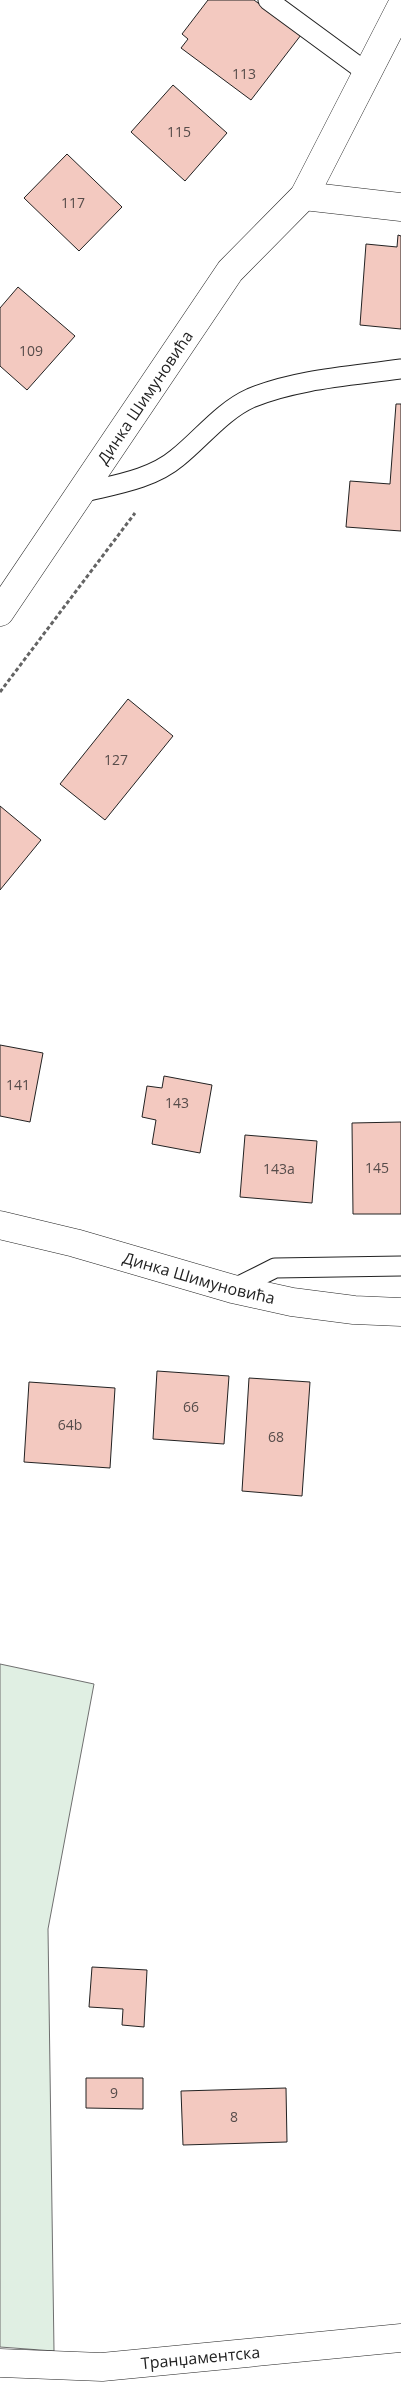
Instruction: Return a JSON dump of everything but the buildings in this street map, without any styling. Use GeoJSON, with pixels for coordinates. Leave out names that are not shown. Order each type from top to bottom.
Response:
{"type":"FeatureCollection","features":[{"type":"Feature","properties":{"kind":"street","name":"Динка Шимуновића"},"geometry":{"type":"LineString","coordinates":[[0,612],[230,271],[304,196],[401,7]]}},
{"type":"Feature","properties":{"kind":"street"},"geometry":{"type":"LineString","coordinates":[[304,196],[401,207]]}},
{"type":"Feature","properties":{"kind":"street","name":"Динка Шимуновића"},"geometry":{"type":"LineString","coordinates":[[0,1225],[75,1243],[233,1289],[301,1303],[354,1310],[401,1312]]}},
{"type":"Feature","properties":{"kind":"street","name":"Транџаментска"},"geometry":{"type":"LineString","coordinates":[[0,2363],[102,2367],[401,2338]]}},
{"type":"Feature","properties":{"kind":"lane"},"geometry":{"type":"LineString","coordinates":[[268,0],[366,72]]}},
{"type":"Feature","properties":{"kind":"lane"},"geometry":{"type":"LineString","coordinates":[[81,494],[152,473],[176,459],[224,415],[250,398],[297,385],[401,369]]}},
{"type":"Feature","properties":{"kind":"lane"},"geometry":{"type":"LineString","coordinates":[[233,1289],[275,1268],[401,1266]]}},
{"type":"Feature","properties":{"kind":"path"},"geometry":{"type":"LineString","coordinates":[[0,692],[141,506]]}},
{"type":"Feature","properties":{"kind":"green space"},"geometry":{"type":"Polygon","coordinates":[[[0,1664],[94,1684],[48,1929],[54,2351],[0,2347],[0,1664]]]}}]}
